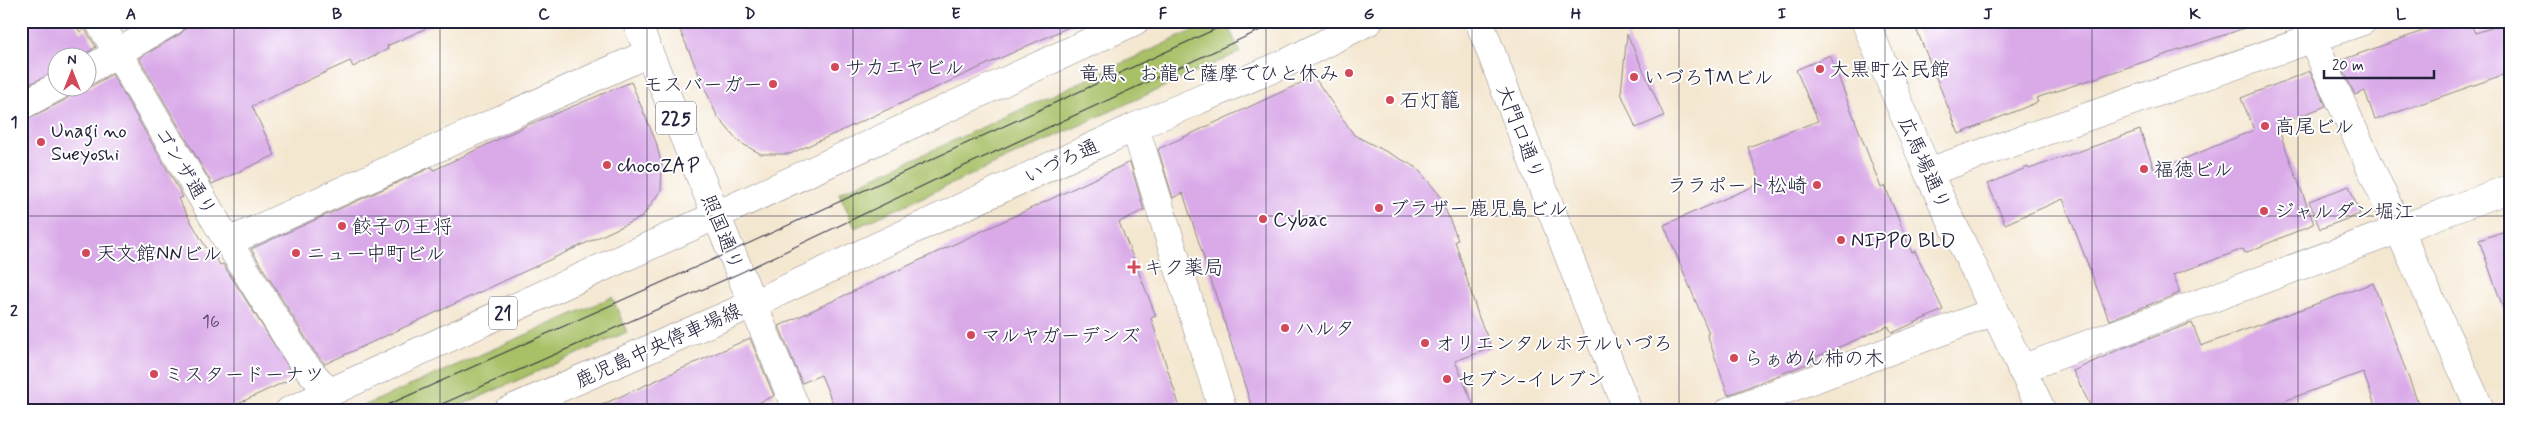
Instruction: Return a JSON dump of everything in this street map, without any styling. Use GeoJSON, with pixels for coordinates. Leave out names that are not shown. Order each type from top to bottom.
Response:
{"type":"FeatureCollection","features":[{"type":"Feature","properties":{"kind":"main road","name":"ゴンザ通り"},"geometry":{"type":"LineString","coordinates":[[99,21],[228,242],[301,360],[329,393]]}},
{"type":"Feature","properties":{"kind":"main road"},"geometry":{"type":"LineString","coordinates":[[98,64],[172,21]]}},
{"type":"Feature","properties":{"kind":"main road","name":"照国通り"},"geometry":{"type":"LineString","coordinates":[[636,21],[753,304]]}},
{"type":"Feature","properties":{"kind":"main road"},"geometry":{"type":"LineString","coordinates":[[717,215],[1100,28],[1135,21]]}},
{"type":"Feature","properties":{"kind":"main road","name":"いづろ通"},"geometry":{"type":"LineString","coordinates":[[753,304],[1135,127],[1286,62],[1369,21]]}},
{"type":"Feature","properties":{"kind":"main road","name":"大門口通り"},"geometry":{"type":"LineString","coordinates":[[1479,21],[1628,411]]}},
{"type":"Feature","properties":{"kind":"main road","name":"広馬場通り"},"geometry":{"type":"LineString","coordinates":[[1865,21],[1928,172],[1993,312],[2042,411]]}},
{"type":"Feature","properties":{"kind":"main road"},"geometry":{"type":"LineString","coordinates":[[1928,172],[2308,30],[2362,21]]}},
{"type":"Feature","properties":{"kind":"main road"},"geometry":{"type":"LineString","coordinates":[[2308,30],[2481,411]]}},
{"type":"Feature","properties":{"kind":"main road"},"geometry":{"type":"LineString","coordinates":[[228,242],[649,53]]}},
{"type":"Feature","properties":{"kind":"main road"},"geometry":{"type":"LineString","coordinates":[[21,106],[48,91]]}},
{"type":"Feature","properties":{"kind":"main road"},"geometry":{"type":"LineString","coordinates":[[1135,127],[1223,411]]}},
{"type":"Feature","properties":{"kind":"main road"},"geometry":{"type":"LineString","coordinates":[[2022,369],[2511,188]]}},
{"type":"Feature","properties":{"kind":"main road","name":"21"},"geometry":{"type":"LineString","coordinates":[[289,411],[717,215]]}},
{"type":"Feature","properties":{"kind":"main road","name":"鹿児島中央停車場線"},"geometry":{"type":"LineString","coordinates":[[508,411],[753,304]]}},
{"type":"Feature","properties":{"kind":"main road","name":"225"},"geometry":{"type":"LineString","coordinates":[[753,304],[797,411]]}},
{"type":"Feature","properties":{"kind":"main road"},"geometry":{"type":"LineString","coordinates":[[1729,411],[1993,312]]}},
{"type":"Feature","properties":{"kind":"green space"},"geometry":{"type":"Polygon","coordinates":[[[1214,21],[1226,21],[1240,52],[855,228],[839,193],[1214,21]]]}},
{"type":"Feature","properties":{"kind":"green space"},"geometry":{"type":"Polygon","coordinates":[[[612,297],[627,332],[448,411],[352,411],[612,297]]]}},
{"type":"Feature","properties":{"kind":"building"},"geometry":{"type":"Polygon","coordinates":[[[21,21],[74,21],[80,32],[85,29],[96,47],[48,48],[48,76],[21,88],[21,21]]]}},
{"type":"Feature","properties":{"kind":"building"},"geometry":{"type":"Polygon","coordinates":[[[188,21],[442,21],[387,46],[388,49],[353,67],[350,61],[252,106],[275,155],[212,184],[139,58],[180,34],[185,29],[188,21]]]}},
{"type":"Feature","properties":{"kind":"building"},"geometry":{"type":"Polygon","coordinates":[[[676,21],[1082,21],[790,154],[761,154],[739,142],[717,116],[676,21]]]}},
{"type":"Feature","properties":{"kind":"building"},"geometry":{"type":"Polygon","coordinates":[[[1913,21],[2247,21],[2248,27],[2036,98],[2038,102],[1959,134],[1913,21]]]}},
{"type":"Feature","properties":{"kind":"building"},"geometry":{"type":"Polygon","coordinates":[[[2451,21],[2470,21],[2475,33],[2511,22],[2511,72],[2375,120],[2365,91],[2355,95],[2339,61],[2451,21]]]}},
{"type":"Feature","properties":{"kind":"building","name":"いづろTMビル"},"geometry":{"type":"Polygon","coordinates":[[[1627,34],[1664,116],[1636,128],[1621,93],[1627,34]]]}},
{"type":"Feature","properties":{"kind":"building"},"geometry":{"type":"Polygon","coordinates":[[[1830,55],[1881,188],[1885,186],[1912,253],[1915,251],[1943,310],[1892,333],[1888,326],[1816,357],[1817,360],[1728,395],[1707,334],[1709,333],[1664,225],[1761,183],[1748,147],[1818,121],[1796,70],[1830,55]]]}},
{"type":"Feature","properties":{"kind":"building"},"geometry":{"type":"Polygon","coordinates":[[[2310,71],[2326,106],[2277,125],[2314,224],[2245,253],[2243,249],[2173,275],[2180,293],[2109,320],[2063,199],[2005,224],[1988,184],[2028,167],[2029,169],[2140,130],[2155,171],[2254,130],[2241,98],[2310,71]]]}},
{"type":"Feature","properties":{"kind":"building"},"geometry":{"type":"Polygon","coordinates":[[[112,74],[183,197],[178,199],[212,258],[215,256],[220,265],[223,264],[295,377],[222,411],[21,411],[21,122],[67,98],[98,98],[98,82],[112,74]]]}},
{"type":"Feature","properties":{"kind":"building"},"geometry":{"type":"Polygon","coordinates":[[[1314,77],[1354,135],[1416,167],[1439,194],[1458,240],[1455,241],[1479,318],[1492,348],[1455,361],[1476,411],[1253,411],[1183,193],[1173,198],[1158,149],[1314,77]]]}},
{"type":"Feature","properties":{"kind":"building"},"geometry":{"type":"Polygon","coordinates":[[[631,82],[656,142],[662,167],[661,190],[642,217],[325,364],[314,351],[251,249],[432,167],[434,170],[528,125],[631,82]]]}},
{"type":"Feature","properties":{"kind":"building"},"geometry":{"type":"Polygon","coordinates":[[[1130,162],[1144,210],[1119,222],[1156,316],[1151,318],[1181,411],[836,411],[821,375],[802,383],[779,326],[1130,162]]]}},
{"type":"Feature","properties":{"kind":"building"},"geometry":{"type":"Polygon","coordinates":[[[2349,186],[2360,214],[2320,229],[2309,201],[2349,186]]]}},
{"type":"Feature","properties":{"kind":"building"},"geometry":{"type":"Polygon","coordinates":[[[2511,229],[2511,318],[2507,319],[2479,240],[2511,229]]]}},
{"type":"Feature","properties":{"kind":"building"},"geometry":{"type":"Polygon","coordinates":[[[2373,283],[2421,411],[2377,411],[2363,372],[2257,411],[2093,411],[2073,371],[2118,350],[2192,323],[2201,346],[2373,283]]]}},
{"type":"Feature","properties":{"kind":"building"},"geometry":{"type":"Polygon","coordinates":[[[750,338],[774,396],[739,411],[588,411],[750,338]]]}},
{"type":"Feature","properties":{"kind":"tram line"},"geometry":{"type":"LineString","coordinates":[[374,411],[732,251],[1233,21]]}},
{"type":"Feature","properties":{"kind":"tram line"},"geometry":{"type":"LineString","coordinates":[[426,411],[740,273],[960,168],[1280,21]]}},
{"type":"Feature","properties":{"kind":"place","name":"サカエヤビル"},"geometry":{"type":"Point","coordinates":[835,67]}},
{"type":"Feature","properties":{"kind":"place","name":"大黒町公民館"},"geometry":{"type":"Point","coordinates":[1820,69]}},
{"type":"Feature","properties":{"kind":"place","name":"竜馬、お龍と薩摩でひと休み"},"geometry":{"type":"Point","coordinates":[1349,73]}},
{"type":"Feature","properties":{"kind":"place","name":"いづろTMビル"},"geometry":{"type":"Point","coordinates":[1634,77]}},
{"type":"Feature","properties":{"kind":"place","name":"モスバーガー"},"geometry":{"type":"Point","coordinates":[773,84]}},
{"type":"Feature","properties":{"kind":"place","name":"石灯籠"},"geometry":{"type":"Point","coordinates":[1390,100]}},
{"type":"Feature","properties":{"kind":"place","name":"高尾ビル"},"geometry":{"type":"Point","coordinates":[2265,126]}},
{"type":"Feature","properties":{"kind":"place","name":"Unagi no Sueyoshi"},"geometry":{"type":"Point","coordinates":[41,142]}},
{"type":"Feature","properties":{"kind":"place","name":"chocoZAP"},"geometry":{"type":"Point","coordinates":[607,165]}},
{"type":"Feature","properties":{"kind":"place","name":"福徳ビル"},"geometry":{"type":"Point","coordinates":[2144,169]}},
{"type":"Feature","properties":{"kind":"place","name":"ララポート松崎"},"geometry":{"type":"Point","coordinates":[1817,185]}},
{"type":"Feature","properties":{"kind":"place","name":"ブラザー鹿児島ビル"},"geometry":{"type":"Point","coordinates":[1379,208]}},
{"type":"Feature","properties":{"kind":"place","name":"ジャルダン堀江"},"geometry":{"type":"Point","coordinates":[2264,211]}},
{"type":"Feature","properties":{"kind":"place","name":"Cybac"},"geometry":{"type":"Point","coordinates":[1263,219]}},
{"type":"Feature","properties":{"kind":"place","name":"餃子の王将"},"geometry":{"type":"Point","coordinates":[342,226]}},
{"type":"Feature","properties":{"kind":"place","name":"NIPPO BLD"},"geometry":{"type":"Point","coordinates":[1841,240]}},
{"type":"Feature","properties":{"kind":"place","name":"天文館NNビル"},"geometry":{"type":"Point","coordinates":[86,253]}},
{"type":"Feature","properties":{"kind":"place","name":"ニュー中町ビル"},"geometry":{"type":"Point","coordinates":[296,253]}},
{"type":"Feature","properties":{"kind":"place","name":"キク薬局"},"geometry":{"type":"Point","coordinates":[1134,267]}},
{"type":"Feature","properties":{"kind":"place","name":"ハルタ"},"geometry":{"type":"Point","coordinates":[1285,328]}},
{"type":"Feature","properties":{"kind":"place","name":"マルヤガーデンズ"},"geometry":{"type":"Point","coordinates":[971,335]}},
{"type":"Feature","properties":{"kind":"place","name":"オリエンタルホテルいづろ"},"geometry":{"type":"Point","coordinates":[1425,343]}},
{"type":"Feature","properties":{"kind":"place","name":"らぁめん柿の木"},"geometry":{"type":"Point","coordinates":[1734,358]}},
{"type":"Feature","properties":{"kind":"place","name":"ミスタードーナツ"},"geometry":{"type":"Point","coordinates":[154,374]}},
{"type":"Feature","properties":{"kind":"place","name":"セブン-イレブン"},"geometry":{"type":"Point","coordinates":[1447,379]}}]}
